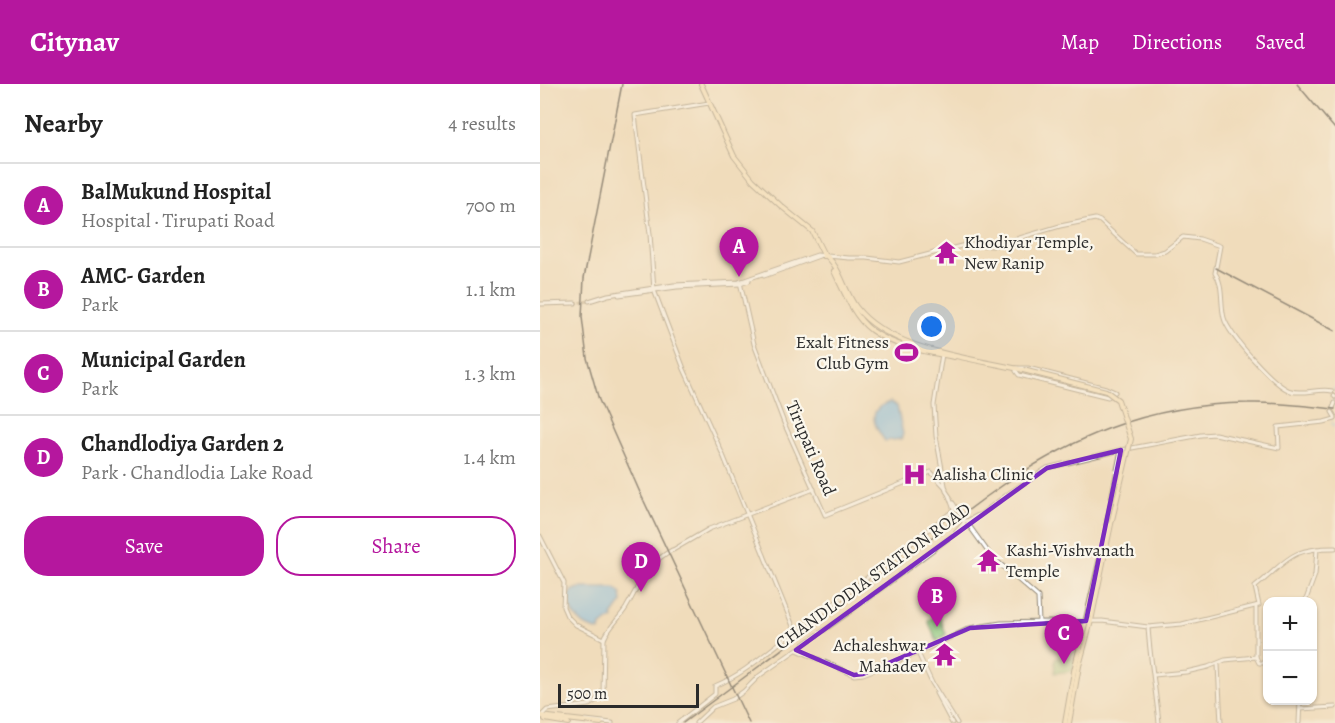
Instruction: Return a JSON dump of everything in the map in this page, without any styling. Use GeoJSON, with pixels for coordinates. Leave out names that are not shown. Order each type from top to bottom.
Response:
{"type":"FeatureCollection","features":[{"type":"Feature","properties":{"kind":"main road"},"geometry":{"type":"LineString","coordinates":[[701,84],[734,156],[753,180],[812,231],[823,255],[857,308],[876,326],[902,340],[942,353],[1106,391],[1118,400],[1131,439],[1109,527],[1067,723]]}},
{"type":"Feature","properties":{"kind":"main road"},"geometry":{"type":"LineString","coordinates":[[540,717],[573,722],[602,722]]}},
{"type":"Feature","properties":{"kind":"street"},"geometry":{"type":"LineString","coordinates":[[710,103],[635,115],[650,234],[654,289],[684,369],[748,514],[795,631]]}},
{"type":"Feature","properties":{"kind":"street"},"geometry":{"type":"LineString","coordinates":[[589,301],[605,296],[654,289],[740,283],[823,255],[899,262],[969,244],[992,246],[1060,226],[1095,219],[1136,254],[1155,254],[1165,251],[1183,237],[1200,239],[1220,246],[1215,273],[1221,291],[1224,320],[1234,338],[1285,389],[1301,392],[1331,391]]}},
{"type":"Feature","properties":{"kind":"street","name":"Tirupati Road"},"geometry":{"type":"LineString","coordinates":[[740,283],[754,344],[784,423],[825,515],[931,472],[946,489]]}},
{"type":"Feature","properties":{"kind":"street"},"geometry":{"type":"LineString","coordinates":[[540,304],[575,303]]}},
{"type":"Feature","properties":{"kind":"street"},"geometry":{"type":"LineString","coordinates":[[678,723],[715,694],[714,686],[747,670],[954,510],[946,489],[936,436],[934,405],[942,353]]}},
{"type":"Feature","properties":{"kind":"street"},"geometry":{"type":"LineString","coordinates":[[1028,368],[1115,392],[1108,397],[1019,375],[1016,369],[1028,368]]}},
{"type":"Feature","properties":{"kind":"street"},"geometry":{"type":"LineString","coordinates":[[1335,403],[1332,410],[1335,418]]}},
{"type":"Feature","properties":{"kind":"street","name":"CHANDLODIA STATION ROAD"},"geometry":{"type":"LineString","coordinates":[[696,723],[713,707],[733,699],[759,676],[1047,468],[1120,450],[1201,435],[1215,434],[1279,448],[1278,427],[1324,422],[1335,418]]}},
{"type":"Feature","properties":{"kind":"street"},"geometry":{"type":"LineString","coordinates":[[1109,527],[1129,449]]}},
{"type":"Feature","properties":{"kind":"street"},"geometry":{"type":"LineString","coordinates":[[1109,527],[1120,450]]}},
{"type":"Feature","properties":{"kind":"street"},"geometry":{"type":"LineString","coordinates":[[540,717],[547,710],[589,705],[603,696],[604,639],[625,610],[644,573],[665,555],[707,530],[814,489]]}},
{"type":"Feature","properties":{"kind":"street"},"geometry":{"type":"LineString","coordinates":[[949,496],[959,513]]}},
{"type":"Feature","properties":{"kind":"street"},"geometry":{"type":"LineString","coordinates":[[955,533],[964,523],[963,520],[967,521],[979,516]]}},
{"type":"Feature","properties":{"kind":"street"},"geometry":{"type":"LineString","coordinates":[[968,524],[991,555],[1038,597],[1039,623]]}},
{"type":"Feature","properties":{"kind":"street"},"geometry":{"type":"LineString","coordinates":[[540,536],[564,583],[563,607],[567,616],[576,625],[604,639]]}},
{"type":"Feature","properties":{"kind":"street"},"geometry":{"type":"LineString","coordinates":[[1263,663],[1259,663],[1256,657],[1258,605],[1255,587],[1289,556],[1298,552],[1335,548]]}},
{"type":"Feature","properties":{"kind":"street"},"geometry":{"type":"LineString","coordinates":[[1307,597],[1315,575],[1317,549]]}},
{"type":"Feature","properties":{"kind":"street"},"geometry":{"type":"LineString","coordinates":[[796,650],[855,675],[917,653],[970,628],[1001,623],[1088,621],[1148,627],[1182,624],[1258,605]]}},
{"type":"Feature","properties":{"kind":"street"},"geometry":{"type":"LineString","coordinates":[[1148,627],[1159,723]]}},
{"type":"Feature","properties":{"kind":"street"},"geometry":{"type":"LineString","coordinates":[[917,653],[952,723]]}},
{"type":"Feature","properties":{"kind":"street"},"geometry":{"type":"LineString","coordinates":[[917,653],[932,683],[957,723]]}},
{"type":"Feature","properties":{"kind":"street"},"geometry":{"type":"LineString","coordinates":[[1154,675],[1186,672],[1225,660],[1256,657]]}},
{"type":"Feature","properties":{"kind":"street"},"geometry":{"type":"LineString","coordinates":[[1218,664],[1221,723]]}},
{"type":"Feature","properties":{"kind":"street"},"geometry":{"type":"LineString","coordinates":[[1299,723],[1300,705]]}},
{"type":"Feature","properties":{"kind":"street"},"geometry":{"type":"LineString","coordinates":[[1300,709],[1335,707]]}},
{"type":"Feature","properties":{"kind":"street"},"geometry":{"type":"LineString","coordinates":[[602,722],[612,723]]}},
{"type":"Feature","properties":{"kind":"highlighted area"},"geometry":{"type":"Polygon","coordinates":[[[1121,450],[1086,621],[970,628],[863,674],[854,675],[796,650],[1047,468],[1121,450]]]}},
{"type":"Feature","properties":{"kind":"green space"},"geometry":{"type":"Polygon","coordinates":[[[939,616],[946,634],[937,641],[928,620],[939,616]]]}},
{"type":"Feature","properties":{"kind":"green space"},"geometry":{"type":"Polygon","coordinates":[[[1055,658],[1075,658],[1072,671],[1055,673],[1055,658]]]}},
{"type":"Feature","properties":{"kind":"water"},"geometry":{"type":"Polygon","coordinates":[[[890,402],[897,406],[903,434],[901,439],[885,441],[874,419],[877,409],[890,402]]]}},
{"type":"Feature","properties":{"kind":"water"},"geometry":{"type":"Polygon","coordinates":[[[615,588],[621,593],[622,602],[612,616],[613,618],[601,626],[600,631],[584,625],[574,614],[569,598],[574,590],[615,588]]]}},
{"type":"Feature","properties":{"kind":"waterway"},"geometry":{"type":"LineString","coordinates":[[1331,408],[1334,398]]}},
{"type":"Feature","properties":{"kind":"waterway"},"geometry":{"type":"LineString","coordinates":[[1330,412],[1332,419]]}},
{"type":"Feature","properties":{"kind":"waterway"},"geometry":{"type":"LineString","coordinates":[[1332,423],[1335,426]]}},
{"type":"Feature","properties":{"kind":"tunnel"},"geometry":{"type":"LineString","coordinates":[[575,303],[589,301]]}},
{"type":"Feature","properties":{"kind":"railway"},"geometry":{"type":"LineString","coordinates":[[622,84],[584,278],[582,317],[587,358],[599,400],[642,497],[749,723]]}},
{"type":"Feature","properties":{"kind":"railway"},"geometry":{"type":"LineString","coordinates":[[1297,84],[1335,129]]}},
{"type":"Feature","properties":{"kind":"railway"},"geometry":{"type":"LineString","coordinates":[[1216,268],[1335,331]]}},
{"type":"Feature","properties":{"kind":"railway"},"geometry":{"type":"LineString","coordinates":[[683,723],[986,497],[1016,476],[1078,442],[1110,428],[1142,418],[1211,405],[1270,403],[1335,409]]}},
{"type":"Feature","properties":{"kind":"place","name":"Khodiyar Temple, New Ranip"},"geometry":{"type":"Point","coordinates":[946,252]}},
{"type":"Feature","properties":{"kind":"place","name":"BalMukund Hospital"},"geometry":{"type":"Point","coordinates":[739,277]}},
{"type":"Feature","properties":{"kind":"place","name":"Exalt Fitness Club Gym"},"geometry":{"type":"Point","coordinates":[907,352]}},
{"type":"Feature","properties":{"kind":"place","name":"Aalisha Clinic"},"geometry":{"type":"Point","coordinates":[915,474]}},
{"type":"Feature","properties":{"kind":"place","name":"Kashi-Vishvanath Temple"},"geometry":{"type":"Point","coordinates":[988,560]}},
{"type":"Feature","properties":{"kind":"place","name":"Chandlodiya Garden 2"},"geometry":{"type":"Point","coordinates":[641,592]}},
{"type":"Feature","properties":{"kind":"place","name":"AMC- Garden"},"geometry":{"type":"Point","coordinates":[937,627]}},
{"type":"Feature","properties":{"kind":"place","name":"Achaleshwar Mahadev"},"geometry":{"type":"Point","coordinates":[944,655]}},
{"type":"Feature","properties":{"kind":"place","name":"Municipal Garden"},"geometry":{"type":"Point","coordinates":[1064,664]}}]}
